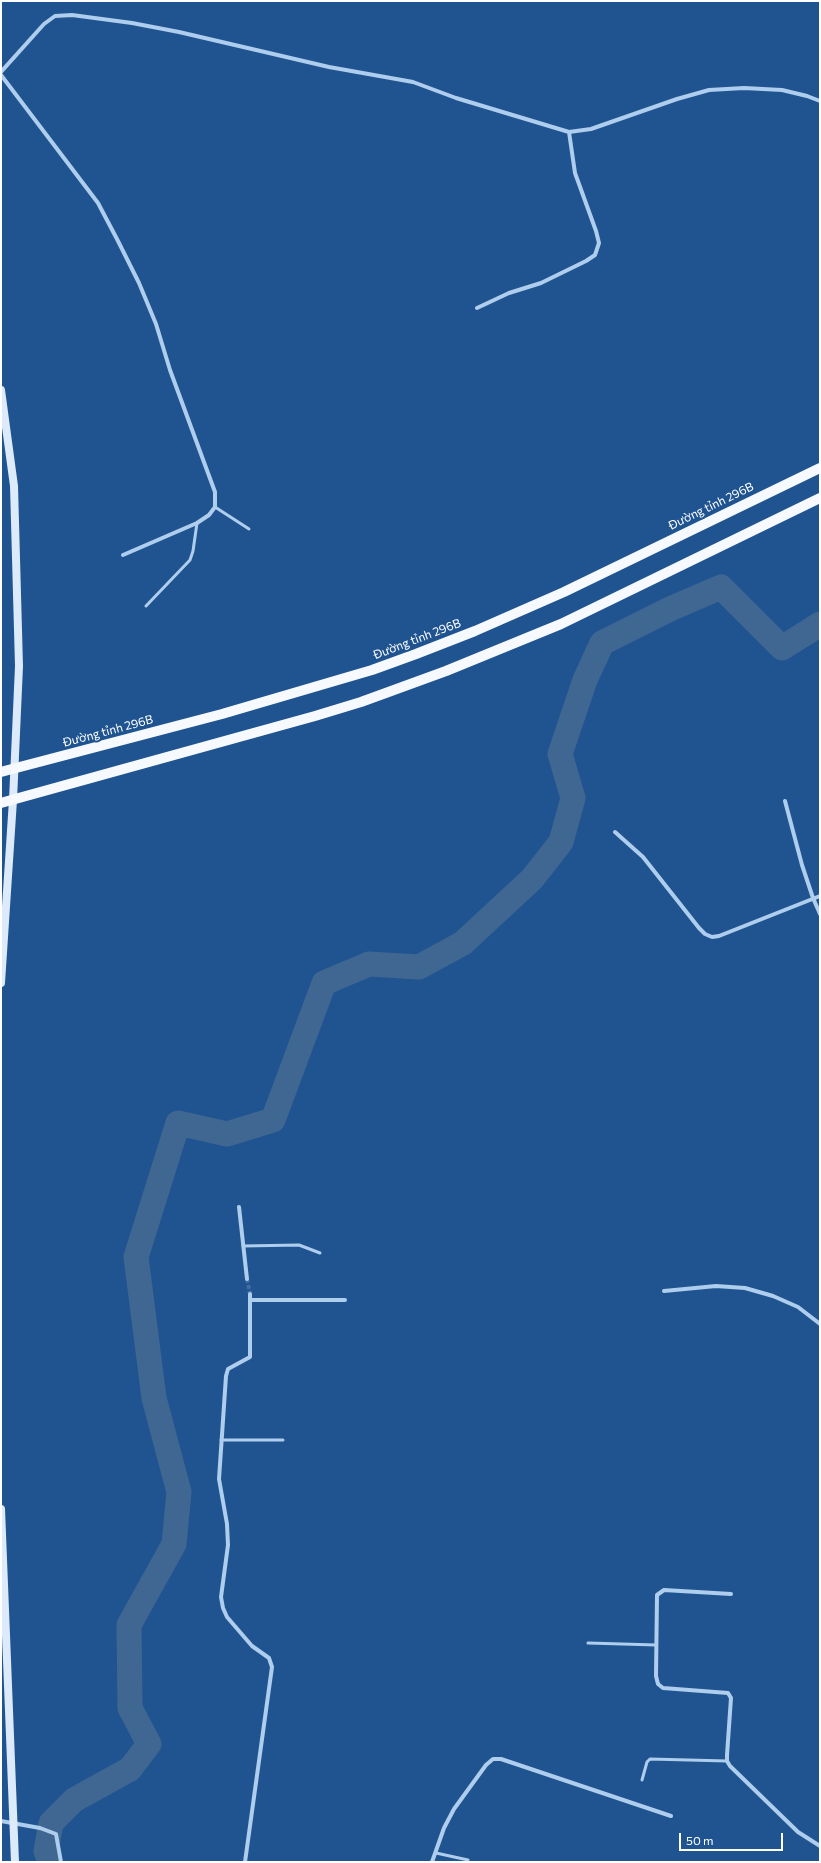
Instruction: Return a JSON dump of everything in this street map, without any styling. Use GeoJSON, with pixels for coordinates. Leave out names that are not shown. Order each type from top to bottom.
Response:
{"type":"FeatureCollection","features":[{"type":"Feature","properties":{"kind":"main road","name":"Đường tỉnh 296B"},"geometry":{"type":"LineString","coordinates":[[1,772],[222,714],[365,672],[416,654],[557,595],[820,468]]}},
{"type":"Feature","properties":{"kind":"main road"},"geometry":{"type":"LineString","coordinates":[[1,803],[315,716],[434,676],[561,624],[820,498]]}},
{"type":"Feature","properties":{"kind":"street"},"geometry":{"type":"LineString","coordinates":[[1,72],[44,24],[55,16],[72,15],[171,30],[329,67],[413,82],[456,98],[569,132],[591,129],[677,99],[709,90],[744,88],[782,90],[820,101]]}},
{"type":"Feature","properties":{"kind":"street"},"geometry":{"type":"LineString","coordinates":[[1,75],[98,203],[139,282],[156,324],[170,370],[215,492],[215,507],[209,515],[197,523],[122,555]]}},
{"type":"Feature","properties":{"kind":"street"},"geometry":{"type":"LineString","coordinates":[[477,308],[503,295],[541,283],[595,255],[599,243],[575,173],[569,132]]}},
{"type":"Feature","properties":{"kind":"street"},"geometry":{"type":"LineString","coordinates":[[1,390],[14,486],[19,666],[13,800],[1,983]]}},
{"type":"Feature","properties":{"kind":"street"},"geometry":{"type":"LineString","coordinates":[[785,801],[812,898],[820,914]]}},
{"type":"Feature","properties":{"kind":"street"},"geometry":{"type":"LineString","coordinates":[[615,832],[643,857],[702,931],[712,937],[719,936],[820,896]]}},
{"type":"Feature","properties":{"kind":"street"},"geometry":{"type":"LineString","coordinates":[[239,1206],[247,1279]]}},
{"type":"Feature","properties":{"kind":"street"},"geometry":{"type":"LineString","coordinates":[[664,1291],[716,1286],[745,1288],[773,1296],[798,1307],[820,1324]]}},
{"type":"Feature","properties":{"kind":"street"},"geometry":{"type":"LineString","coordinates":[[245,1862],[272,1667],[269,1658],[252,1646],[227,1617],[222,1608],[222,1580],[228,1545],[227,1524],[219,1479],[226,1376],[228,1369],[246,1360],[250,1357],[251,1352],[250,1294]]}},
{"type":"Feature","properties":{"kind":"street"},"geometry":{"type":"LineString","coordinates":[[251,1300],[345,1300]]}},
{"type":"Feature","properties":{"kind":"street"},"geometry":{"type":"LineString","coordinates":[[1,1509],[15,1823],[15,1862]]}},
{"type":"Feature","properties":{"kind":"street"},"geometry":{"type":"LineString","coordinates":[[731,1594],[664,1590],[657,1595],[656,1676],[658,1684],[663,1688],[728,1693],[731,1698],[727,1761],[730,1766],[798,1832],[820,1846]]}},
{"type":"Feature","properties":{"kind":"street"},"geometry":{"type":"LineString","coordinates":[[432,1862],[444,1828],[454,1809],[486,1765],[493,1759],[501,1758],[671,1816]]}},
{"type":"Feature","properties":{"kind":"street"},"geometry":{"type":"LineString","coordinates":[[1,1821],[40,1828],[52,1832],[58,1839],[61,1862]]}},
{"type":"Feature","properties":{"kind":"lane"},"geometry":{"type":"LineString","coordinates":[[215,507],[249,529]]}},
{"type":"Feature","properties":{"kind":"lane"},"geometry":{"type":"LineString","coordinates":[[146,606],[190,560],[193,551],[197,523]]}},
{"type":"Feature","properties":{"kind":"lane"},"geometry":{"type":"LineString","coordinates":[[243,1246],[295,1245],[320,1253]]}},
{"type":"Feature","properties":{"kind":"lane"},"geometry":{"type":"LineString","coordinates":[[221,1440],[283,1440]]}},
{"type":"Feature","properties":{"kind":"lane"},"geometry":{"type":"LineString","coordinates":[[588,1643],[656,1644]]}},
{"type":"Feature","properties":{"kind":"lane"},"geometry":{"type":"LineString","coordinates":[[642,1780],[646,1762],[650,1759],[727,1761]]}},
{"type":"Feature","properties":{"kind":"lane"},"geometry":{"type":"LineString","coordinates":[[436,1853],[468,1860]]}},
{"type":"Feature","properties":{"kind":"waterway"},"geometry":{"type":"LineString","coordinates":[[50,1862],[46,1851],[51,1823],[74,1800],[130,1769],[149,1744],[130,1708],[129,1625],[174,1544],[179,1492],[154,1398],[136,1257],[178,1123],[227,1134],[273,1120],[324,983],[369,964],[419,967],[463,943],[532,879],[561,842],[573,798],[560,754],[585,680],[602,643],[670,609],[721,587],[782,648],[820,624]]}},
{"type":"Feature","properties":{"kind":"tunnel"},"geometry":{"type":"LineString","coordinates":[[247,1279],[250,1294]]}}]}
